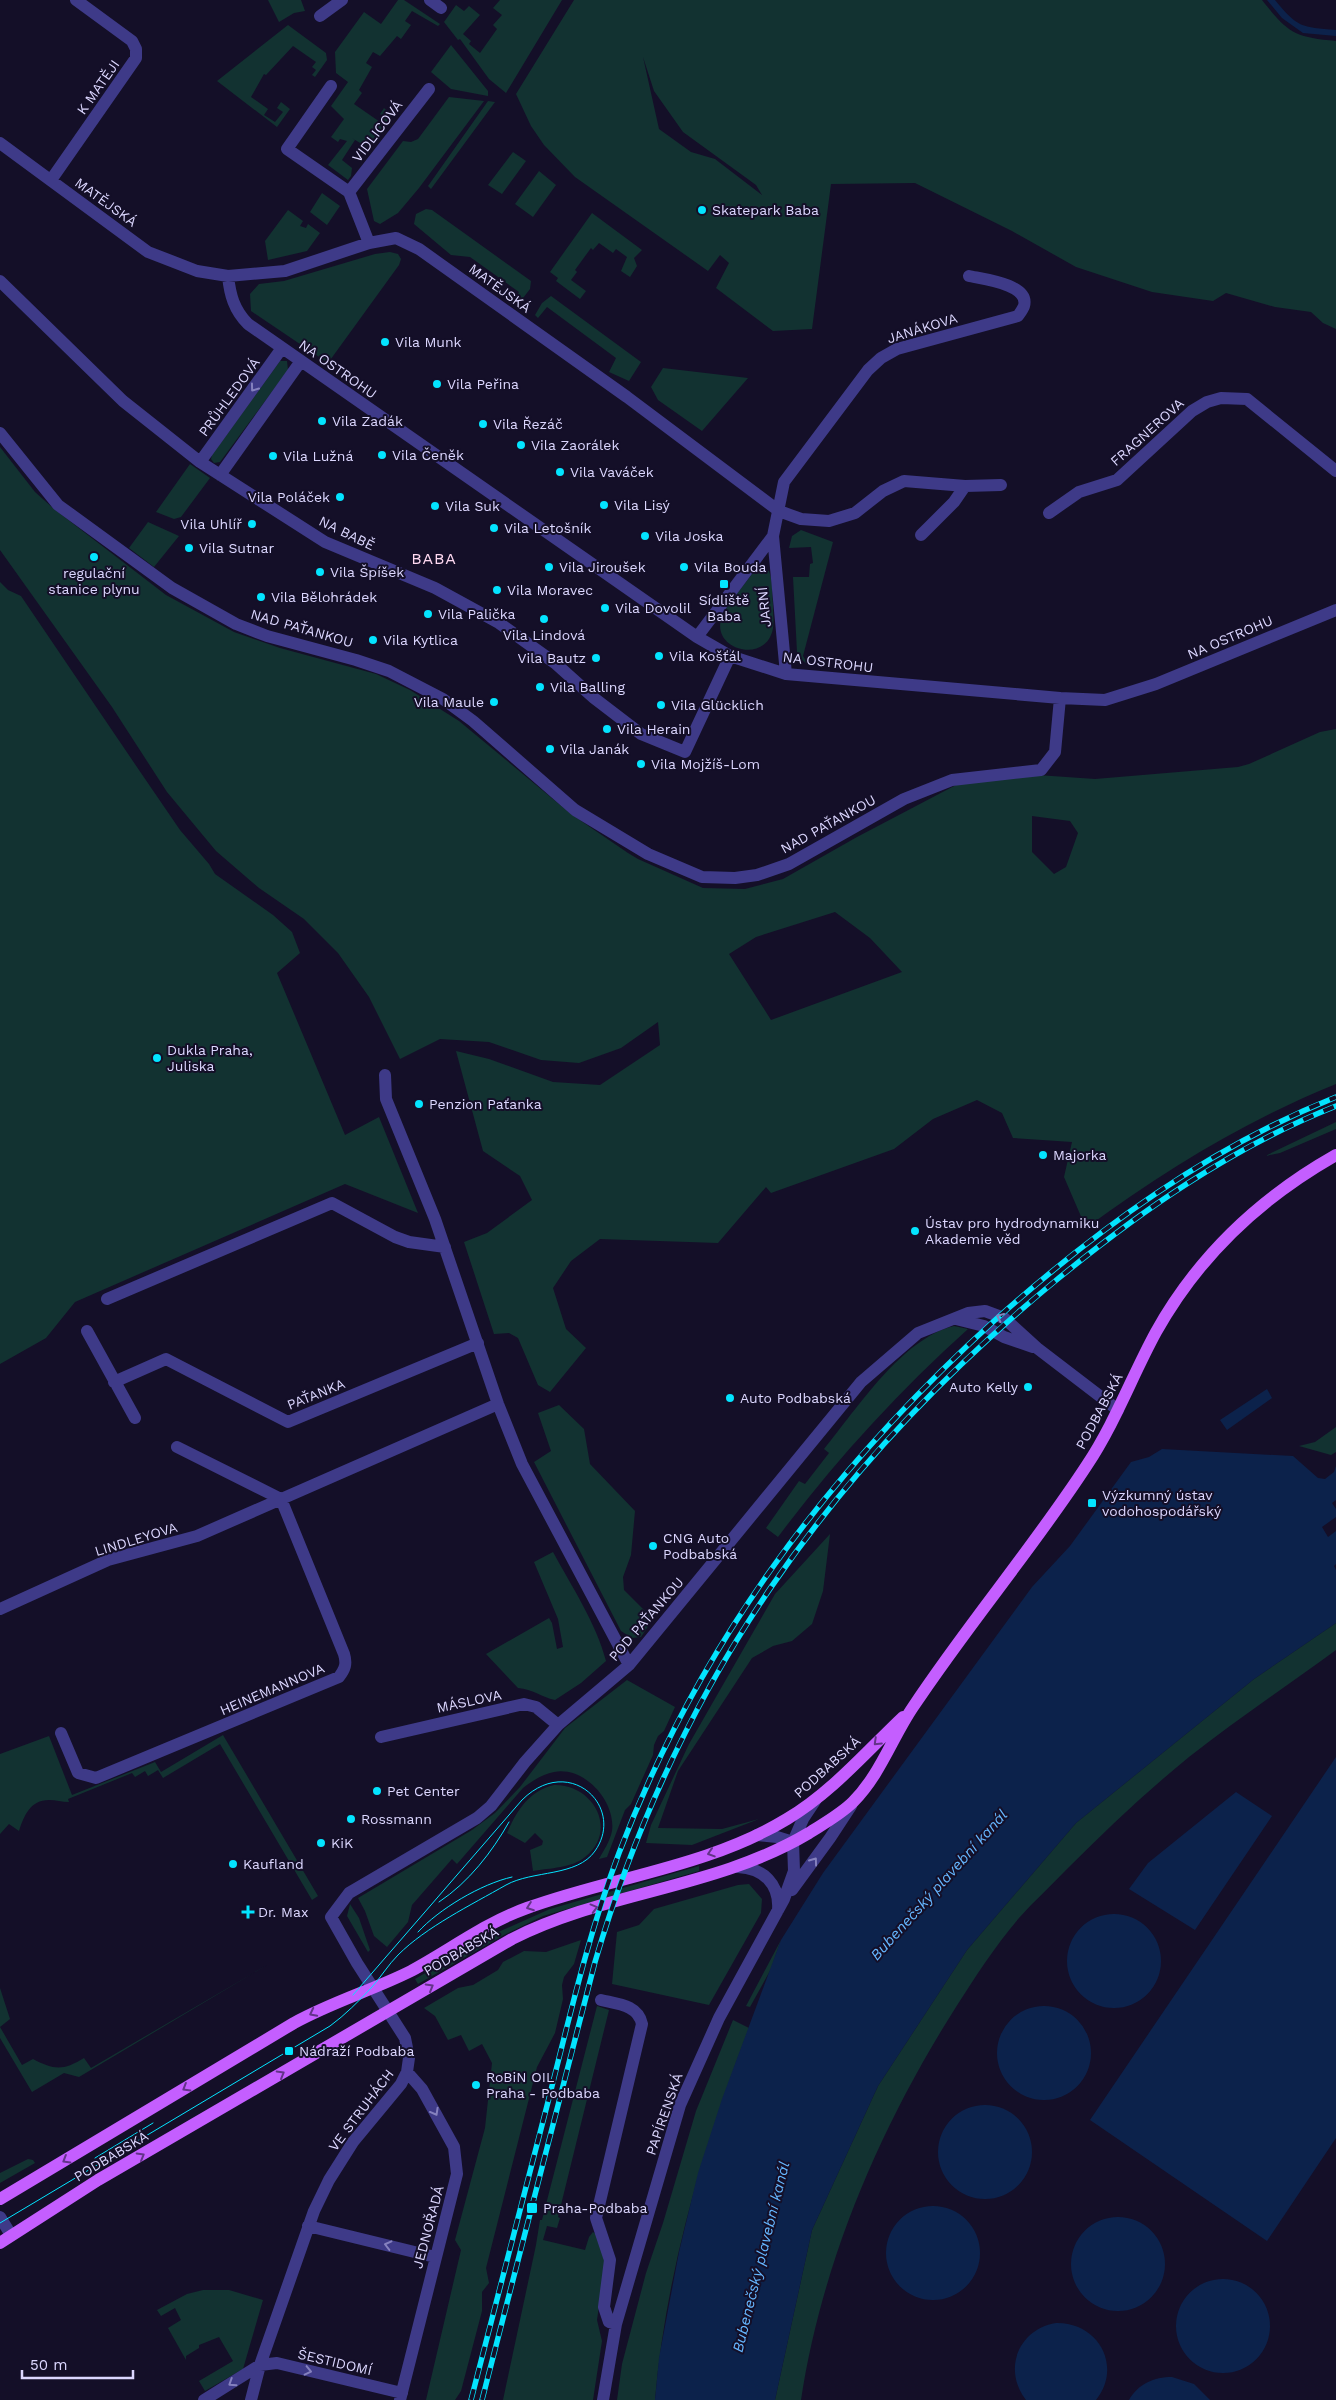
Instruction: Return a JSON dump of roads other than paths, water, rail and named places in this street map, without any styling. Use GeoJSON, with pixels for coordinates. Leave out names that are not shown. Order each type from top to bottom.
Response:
{"type":"FeatureCollection","features":[{"type":"Feature","properties":{"kind":"main road","name":"PODBABSKÁ"},"geometry":{"type":"LineString","coordinates":[[0,2243],[90,2186],[532,1929],[581,1912],[738,1867],[793,1842],[852,1803],[882,1764],[912,1708],[1046,1525],[1089,1462],[1171,1306],[1207,1257],[1242,1221],[1270,1197],[1299,1176],[1336,1155]]}},
{"type":"Feature","properties":{"kind":"main road","name":"PODBABSKÁ"},"geometry":{"type":"LineString","coordinates":[[0,2199],[294,2023],[411,1970],[469,1936],[524,1909],[576,1891],[661,1869],[727,1848],[788,1819],[817,1799],[912,1708]]}},
{"type":"Feature","properties":{"kind":"street","name":"K MATĚJI"},"geometry":{"type":"LineString","coordinates":[[51,180],[136,58],[136,49],[132,41],[76,0]]}},
{"type":"Feature","properties":{"kind":"street"},"geometry":{"type":"LineString","coordinates":[[320,16],[342,0]]}},
{"type":"Feature","properties":{"kind":"street"},"geometry":{"type":"LineString","coordinates":[[430,0],[441,8]]}},
{"type":"Feature","properties":{"kind":"street"},"geometry":{"type":"LineString","coordinates":[[331,86],[287,149],[349,192],[369,243]]}},
{"type":"Feature","properties":{"kind":"street","name":"VIDLICOVÁ"},"geometry":{"type":"LineString","coordinates":[[349,192],[429,89]]}},
{"type":"Feature","properties":{"kind":"street","name":"MATĚJSKÁ"},"geometry":{"type":"LineString","coordinates":[[0,143],[148,252],[197,271],[228,276],[285,271],[369,243],[396,238],[419,249],[627,397],[779,511],[801,519],[829,521],[855,513],[883,491],[904,482],[965,486],[1001,485]]}},
{"type":"Feature","properties":{"kind":"street","name":"NA OSTROHU"},"geometry":{"type":"LineString","coordinates":[[228,276],[231,298],[243,319],[282,348],[697,637],[730,656],[786,674],[1060,698],[1105,700],[1156,684],[1336,610]]}},
{"type":"Feature","properties":{"kind":"street","name":"JANÁKOVA"},"geometry":{"type":"LineString","coordinates":[[779,511],[784,482],[868,370],[881,358],[897,349],[1018,316],[1024,306],[1024,298],[1019,291],[1011,286],[969,276]]}},
{"type":"Feature","properties":{"kind":"street","name":"NA BABĚ"},"geometry":{"type":"LineString","coordinates":[[0,281],[123,401],[200,462],[325,542],[435,588],[499,623],[555,663],[594,698],[642,734],[685,752],[730,656]]}},
{"type":"Feature","properties":{"kind":"street","name":"PRŮHLEDOVÁ"},"geometry":{"type":"LineString","coordinates":[[200,462],[282,348]]}},
{"type":"Feature","properties":{"kind":"street"},"geometry":{"type":"LineString","coordinates":[[220,475],[301,361]]}},
{"type":"Feature","properties":{"kind":"street","name":"FRAGNEROVA"},"geometry":{"type":"LineString","coordinates":[[1049,513],[1079,492],[1117,480],[1192,410],[1207,402],[1221,398],[1248,399],[1336,471]]}},
{"type":"Feature","properties":{"kind":"street","name":"NAD PAŤANKOU"},"geometry":{"type":"LineString","coordinates":[[0,433],[58,505],[172,588],[236,624],[266,636],[381,668],[443,698],[473,721],[575,810],[648,854],[702,877],[735,878],[757,875],[790,864],[904,799],[952,780],[1041,770],[1055,752],[1060,698]]}},
{"type":"Feature","properties":{"kind":"street"},"geometry":{"type":"LineString","coordinates":[[921,535],[954,502],[965,486]]}},
{"type":"Feature","properties":{"kind":"street","name":"JARNÍ"},"geometry":{"type":"LineString","coordinates":[[779,511],[773,536],[786,674]]}},
{"type":"Feature","properties":{"kind":"street","name":"JARNÍ"},"geometry":{"type":"LineString","coordinates":[[697,637],[773,536]]}},
{"type":"Feature","properties":{"kind":"street"},"geometry":{"type":"LineString","coordinates":[[385,1075],[386,1099],[445,1247],[498,1404],[522,1464],[629,1665]]}},
{"type":"Feature","properties":{"kind":"street"},"geometry":{"type":"LineString","coordinates":[[107,1299],[332,1203],[395,1237],[409,1242],[445,1247]]}},
{"type":"Feature","properties":{"kind":"street","name":"POD PAŤANKOU"},"geometry":{"type":"LineString","coordinates":[[372,1987],[331,1917],[339,1904],[349,1893],[477,1818],[497,1799],[525,1762],[558,1725],[629,1665],[861,1382],[918,1333],[968,1313],[986,1311],[1004,1318],[1037,1348],[1118,1410]]}},
{"type":"Feature","properties":{"kind":"street"},"geometry":{"type":"LineString","coordinates":[[87,1331],[135,1418]]}},
{"type":"Feature","properties":{"kind":"street","name":"PAŤANKA"},"geometry":{"type":"LineString","coordinates":[[114,1382],[166,1359],[288,1422],[478,1343]]}},
{"type":"Feature","properties":{"kind":"street","name":"LINDLEYOVA"},"geometry":{"type":"LineString","coordinates":[[0,1609],[108,1560],[197,1536],[498,1404]]}},
{"type":"Feature","properties":{"kind":"street"},"geometry":{"type":"LineString","coordinates":[[177,1447],[280,1499]]}},
{"type":"Feature","properties":{"kind":"street","name":"HEINEMANNOVA"},"geometry":{"type":"LineString","coordinates":[[61,1733],[78,1774],[96,1778],[339,1677],[345,1670],[344,1654],[280,1499]]}},
{"type":"Feature","properties":{"kind":"street","name":"MÁSLOVA"},"geometry":{"type":"LineString","coordinates":[[381,1737],[524,1704],[536,1707],[558,1725]]}},
{"type":"Feature","properties":{"kind":"street","name":"PAPÍRENSKÁ"},"geometry":{"type":"LineString","coordinates":[[781,1905],[794,1871],[793,1842],[803,1819],[817,1799]]}},
{"type":"Feature","properties":{"kind":"street","name":"PAPÍRENSKÁ"},"geometry":{"type":"LineString","coordinates":[[603,2400],[616,2324],[680,2105],[719,2018],[781,1905],[825,1845],[852,1803]]}},
{"type":"Feature","properties":{"kind":"street"},"geometry":{"type":"LineString","coordinates":[[757,1835],[777,1837],[793,1842]]}},
{"type":"Feature","properties":{"kind":"street"},"geometry":{"type":"LineString","coordinates":[[738,1867],[755,1869],[769,1879],[781,1905]]}},
{"type":"Feature","properties":{"kind":"street","name":"VE STRUHÁCH"},"geometry":{"type":"LineString","coordinates":[[251,2400],[260,2365],[308,2226],[329,2180],[353,2142],[401,2084],[407,2072],[408,2053],[405,2038],[372,1987]]}},
{"type":"Feature","properties":{"kind":"street"},"geometry":{"type":"LineString","coordinates":[[601,2000],[633,2008],[640,2015],[642,2024],[596,2218],[610,2260],[604,2307],[609,2322],[616,2324]]}},
{"type":"Feature","properties":{"kind":"street","name":"JEDNOŘADÁ"},"geometry":{"type":"LineString","coordinates":[[401,2396],[457,2174],[454,2147],[422,2089],[407,2072]]}},
{"type":"Feature","properties":{"kind":"street"},"geometry":{"type":"LineString","coordinates":[[0,2217],[12,2235]]}},
{"type":"Feature","properties":{"kind":"street"},"geometry":{"type":"LineString","coordinates":[[308,2226],[435,2257]]}},
{"type":"Feature","properties":{"kind":"street","name":"ŠESTIDOMÍ"},"geometry":{"type":"LineString","coordinates":[[260,2365],[277,2363],[401,2396]]}},
{"type":"Feature","properties":{"kind":"street"},"geometry":{"type":"LineString","coordinates":[[204,2400],[260,2365]]}},
{"type":"Feature","properties":{"kind":"water"},"geometry":{"type":"Polygon","coordinates":[[[1267,0],[1275,0],[1295,21],[1307,27],[1336,30],[1336,36],[1303,33],[1282,18],[1267,0]]]}},
{"type":"Feature","properties":{"kind":"water"},"geometry":{"type":"Polygon","coordinates":[[[1267,1389],[1272,1398],[1227,1430],[1220,1420],[1267,1389]]]}},
{"type":"Feature","properties":{"kind":"water","name":"Bubenečský plavební kanál"},"geometry":{"type":"Polygon","coordinates":[[[1162,1449],[1293,1456],[1318,1478],[1325,1479],[1334,1472],[1336,1466],[1336,1500],[1332,1503],[1336,1509],[1336,1517],[1322,1527],[1328,1537],[1336,1531],[1336,1564],[1334,1566],[1336,1570],[1336,1623],[1254,1679],[1076,1823],[967,1950],[878,2086],[812,2230],[775,2400],[655,2400],[659,2358],[679,2252],[698,2173],[722,2099],[781,1940],[823,1873],[1032,1587],[1070,1546],[1131,1462],[1149,1457],[1162,1449]]]}},
{"type":"Feature","properties":{"kind":"water"},"geometry":{"type":"Polygon","coordinates":[[[1336,1757],[1336,2138],[1267,2241],[1090,2120],[1336,1757]]]}},
{"type":"Feature","properties":{"kind":"water"},"geometry":{"type":"Polygon","coordinates":[[[1236,1792],[1272,1816],[1195,1930],[1129,1889],[1148,1863],[1236,1792]]]}},
{"type":"Feature","properties":{"kind":"water"},"geometry":{"type":"Polygon","coordinates":[[[1114,1914],[1132,1918],[1147,1928],[1157,1943],[1161,1961],[1157,1979],[1147,1994],[1132,2004],[1114,2008],[1096,2004],[1081,1994],[1071,1979],[1067,1961],[1071,1943],[1081,1928],[1096,1918],[1114,1914]]]}},
{"type":"Feature","properties":{"kind":"water"},"geometry":{"type":"Polygon","coordinates":[[[1044,2006],[1062,2010],[1077,2020],[1087,2035],[1091,2053],[1087,2071],[1077,2086],[1062,2096],[1044,2100],[1026,2096],[1011,2086],[1001,2071],[997,2053],[1001,2035],[1011,2020],[1026,2010],[1044,2006]]]}},
{"type":"Feature","properties":{"kind":"water"},"geometry":{"type":"Polygon","coordinates":[[[985,2105],[1003,2109],[1018,2119],[1028,2134],[1032,2152],[1028,2170],[1018,2185],[1003,2195],[985,2199],[967,2195],[952,2185],[942,2170],[938,2152],[942,2134],[952,2119],[967,2109],[985,2105]]]}},
{"type":"Feature","properties":{"kind":"water"},"geometry":{"type":"Polygon","coordinates":[[[933,2206],[951,2210],[966,2220],[976,2235],[980,2253],[976,2271],[966,2286],[951,2296],[933,2300],[915,2296],[900,2286],[890,2271],[886,2253],[890,2235],[900,2220],[915,2210],[933,2206]]]}},
{"type":"Feature","properties":{"kind":"water"},"geometry":{"type":"Polygon","coordinates":[[[1118,2217],[1136,2221],[1151,2231],[1161,2246],[1165,2264],[1161,2282],[1151,2297],[1136,2307],[1118,2311],[1100,2307],[1085,2297],[1075,2282],[1071,2264],[1075,2246],[1085,2231],[1100,2221],[1118,2217]]]}},
{"type":"Feature","properties":{"kind":"water"},"geometry":{"type":"Polygon","coordinates":[[[1223,2279],[1241,2283],[1256,2293],[1266,2308],[1270,2326],[1266,2344],[1256,2359],[1241,2369],[1223,2373],[1205,2369],[1190,2359],[1180,2344],[1176,2326],[1180,2308],[1190,2293],[1205,2283],[1223,2279]]]}},
{"type":"Feature","properties":{"kind":"water"},"geometry":{"type":"Polygon","coordinates":[[[1056,2323],[1071,2325],[1084,2330],[1102,2348],[1106,2360],[1107,2373],[1104,2387],[1096,2400],[1026,2400],[1019,2388],[1015,2376],[1018,2352],[1032,2333],[1056,2323]]]}},
{"type":"Feature","properties":{"kind":"water"},"geometry":{"type":"Polygon","coordinates":[[[1172,2377],[1194,2384],[1210,2400],[1129,2400],[1147,2382],[1159,2378],[1172,2377]]]}},
{"type":"Feature","properties":{"kind":"tram line"},"geometry":{"type":"LineString","coordinates":[[0,2223],[330,2026],[367,1992],[398,1955],[422,1935],[449,1917],[517,1880],[566,1869],[587,1859],[595,1851],[603,1834],[603,1818],[598,1803],[588,1791],[574,1784],[558,1782],[540,1787],[522,1800],[353,1995]]}},
{"type":"Feature","properties":{"kind":"tram line"},"geometry":{"type":"LineString","coordinates":[[439,1902],[479,1866],[509,1822]]}},
{"type":"Feature","properties":{"kind":"tram line"},"geometry":{"type":"LineString","coordinates":[[418,1932],[449,1906],[474,1891],[512,1877]]}},
{"type":"Feature","properties":{"kind":"tram line"},"geometry":{"type":"LineString","coordinates":[[95,2158],[153,2123]]}},
{"type":"Feature","properties":{"kind":"railway"},"geometry":{"type":"LineString","coordinates":[[471,2400],[581,1974],[608,1883],[651,1776],[688,1702],[729,1632],[775,1564],[824,1500],[877,1438],[934,1378],[994,1321],[1072,1255],[1155,1194],[1198,1166],[1243,1141],[1336,1097]]}},
{"type":"Feature","properties":{"kind":"railway"},"geometry":{"type":"LineString","coordinates":[[482,2400],[595,1962],[629,1860],[670,1764],[717,1673],[772,1586],[832,1504],[900,1427],[974,1353],[1054,1282],[1153,1206],[1223,1161],[1298,1122],[1336,1106]]}},
{"type":"Feature","properties":{"kind":"place","name":"Skatepark Baba"},"geometry":{"type":"Point","coordinates":[702,210]}},
{"type":"Feature","properties":{"kind":"place","name":"Vila Munk"},"geometry":{"type":"Point","coordinates":[385,342]}},
{"type":"Feature","properties":{"kind":"place","name":"Vila Peřina"},"geometry":{"type":"Point","coordinates":[437,384]}},
{"type":"Feature","properties":{"kind":"place","name":"Vila Zadák"},"geometry":{"type":"Point","coordinates":[322,421]}},
{"type":"Feature","properties":{"kind":"place","name":"Vila Řezáč"},"geometry":{"type":"Point","coordinates":[483,424]}},
{"type":"Feature","properties":{"kind":"place","name":"Vila Zaorálek"},"geometry":{"type":"Point","coordinates":[521,445]}},
{"type":"Feature","properties":{"kind":"place","name":"Vila Čeněk"},"geometry":{"type":"Point","coordinates":[382,455]}},
{"type":"Feature","properties":{"kind":"place","name":"Vila Lužná"},"geometry":{"type":"Point","coordinates":[273,456]}},
{"type":"Feature","properties":{"kind":"place","name":"Vila Vaváček"},"geometry":{"type":"Point","coordinates":[560,472]}},
{"type":"Feature","properties":{"kind":"place","name":"Vila Poláček"},"geometry":{"type":"Point","coordinates":[340,497]}},
{"type":"Feature","properties":{"kind":"place","name":"Vila Lisý"},"geometry":{"type":"Point","coordinates":[604,505]}},
{"type":"Feature","properties":{"kind":"place","name":"Vila Suk"},"geometry":{"type":"Point","coordinates":[435,506]}},
{"type":"Feature","properties":{"kind":"place","name":"Vila Uhlíř"},"geometry":{"type":"Point","coordinates":[252,524]}},
{"type":"Feature","properties":{"kind":"place","name":"Vila Letošník"},"geometry":{"type":"Point","coordinates":[494,528]}},
{"type":"Feature","properties":{"kind":"place","name":"Vila Joska"},"geometry":{"type":"Point","coordinates":[645,536]}},
{"type":"Feature","properties":{"kind":"place","name":"Vila Sutnar"},"geometry":{"type":"Point","coordinates":[189,548]}},
{"type":"Feature","properties":{"kind":"place","name":"regulační stanice plynu"},"geometry":{"type":"Point","coordinates":[94,557]}},
{"type":"Feature","properties":{"kind":"place","name":"Vila Jiroušek"},"geometry":{"type":"Point","coordinates":[549,567]}},
{"type":"Feature","properties":{"kind":"place","name":"Vila Bouda"},"geometry":{"type":"Point","coordinates":[684,567]}},
{"type":"Feature","properties":{"kind":"place","name":"Vila Špíšek"},"geometry":{"type":"Point","coordinates":[320,572]}},
{"type":"Feature","properties":{"kind":"place","name":"Sídliště Baba"},"geometry":{"type":"Point","coordinates":[724,584]}},
{"type":"Feature","properties":{"kind":"place","name":"Vila Moravec"},"geometry":{"type":"Point","coordinates":[497,590]}},
{"type":"Feature","properties":{"kind":"place","name":"Vila Bělohrádek"},"geometry":{"type":"Point","coordinates":[261,597]}},
{"type":"Feature","properties":{"kind":"place","name":"Vila Dovolil"},"geometry":{"type":"Point","coordinates":[605,608]}},
{"type":"Feature","properties":{"kind":"place","name":"Vila Palička"},"geometry":{"type":"Point","coordinates":[428,614]}},
{"type":"Feature","properties":{"kind":"place","name":"Vila Lindová"},"geometry":{"type":"Point","coordinates":[544,619]}},
{"type":"Feature","properties":{"kind":"place","name":"Vila Kytlica"},"geometry":{"type":"Point","coordinates":[373,640]}},
{"type":"Feature","properties":{"kind":"place","name":"Vila Košťál"},"geometry":{"type":"Point","coordinates":[659,656]}},
{"type":"Feature","properties":{"kind":"place","name":"Vila Bautz"},"geometry":{"type":"Point","coordinates":[596,658]}},
{"type":"Feature","properties":{"kind":"place","name":"Vila Balling"},"geometry":{"type":"Point","coordinates":[540,687]}},
{"type":"Feature","properties":{"kind":"place","name":"Vila Maule"},"geometry":{"type":"Point","coordinates":[494,702]}},
{"type":"Feature","properties":{"kind":"place","name":"Vila Glücklich"},"geometry":{"type":"Point","coordinates":[661,705]}},
{"type":"Feature","properties":{"kind":"place","name":"Vila Herain"},"geometry":{"type":"Point","coordinates":[607,729]}},
{"type":"Feature","properties":{"kind":"place","name":"Vila Janák"},"geometry":{"type":"Point","coordinates":[550,749]}},
{"type":"Feature","properties":{"kind":"place","name":"Vila Mojžíš-Lom"},"geometry":{"type":"Point","coordinates":[641,764]}},
{"type":"Feature","properties":{"kind":"place","name":"Dukla Praha, Juliska"},"geometry":{"type":"Point","coordinates":[157,1058]}},
{"type":"Feature","properties":{"kind":"place","name":"Penzion Paťanka"},"geometry":{"type":"Point","coordinates":[419,1104]}},
{"type":"Feature","properties":{"kind":"place","name":"Majorka"},"geometry":{"type":"Point","coordinates":[1043,1155]}},
{"type":"Feature","properties":{"kind":"place","name":"Ústav pro hydrodynamiku Akademie věd"},"geometry":{"type":"Point","coordinates":[915,1231]}},
{"type":"Feature","properties":{"kind":"place","name":"Auto Kelly"},"geometry":{"type":"Point","coordinates":[1028,1387]}},
{"type":"Feature","properties":{"kind":"place","name":"Auto Podbabská"},"geometry":{"type":"Point","coordinates":[730,1398]}},
{"type":"Feature","properties":{"kind":"place","name":"Výzkumný ústav vodohospodářský"},"geometry":{"type":"Point","coordinates":[1092,1503]}},
{"type":"Feature","properties":{"kind":"place","name":"CNG Auto Podbabská"},"geometry":{"type":"Point","coordinates":[653,1546]}},
{"type":"Feature","properties":{"kind":"place","name":"Pet Center"},"geometry":{"type":"Point","coordinates":[377,1791]}},
{"type":"Feature","properties":{"kind":"place","name":"Rossmann"},"geometry":{"type":"Point","coordinates":[351,1819]}},
{"type":"Feature","properties":{"kind":"place","name":"KiK"},"geometry":{"type":"Point","coordinates":[321,1843]}},
{"type":"Feature","properties":{"kind":"place","name":"Kaufland"},"geometry":{"type":"Point","coordinates":[233,1864]}},
{"type":"Feature","properties":{"kind":"place","name":"Dr. Max"},"geometry":{"type":"Point","coordinates":[248,1912]}},
{"type":"Feature","properties":{"kind":"place","name":"Nádraží Podbaba"},"geometry":{"type":"Point","coordinates":[289,2051]}},
{"type":"Feature","properties":{"kind":"place","name":"RoBiN OIL Praha - Podbaba"},"geometry":{"type":"Point","coordinates":[476,2085]}},
{"type":"Feature","properties":{"kind":"place","name":"Praha-Podbaba"},"geometry":{"type":"Point","coordinates":[532,2208]}},
{"type":"Feature","properties":{"kind":"district","name":"BABA"},"geometry":{"type":"Point","coordinates":[434,558]}}]}
